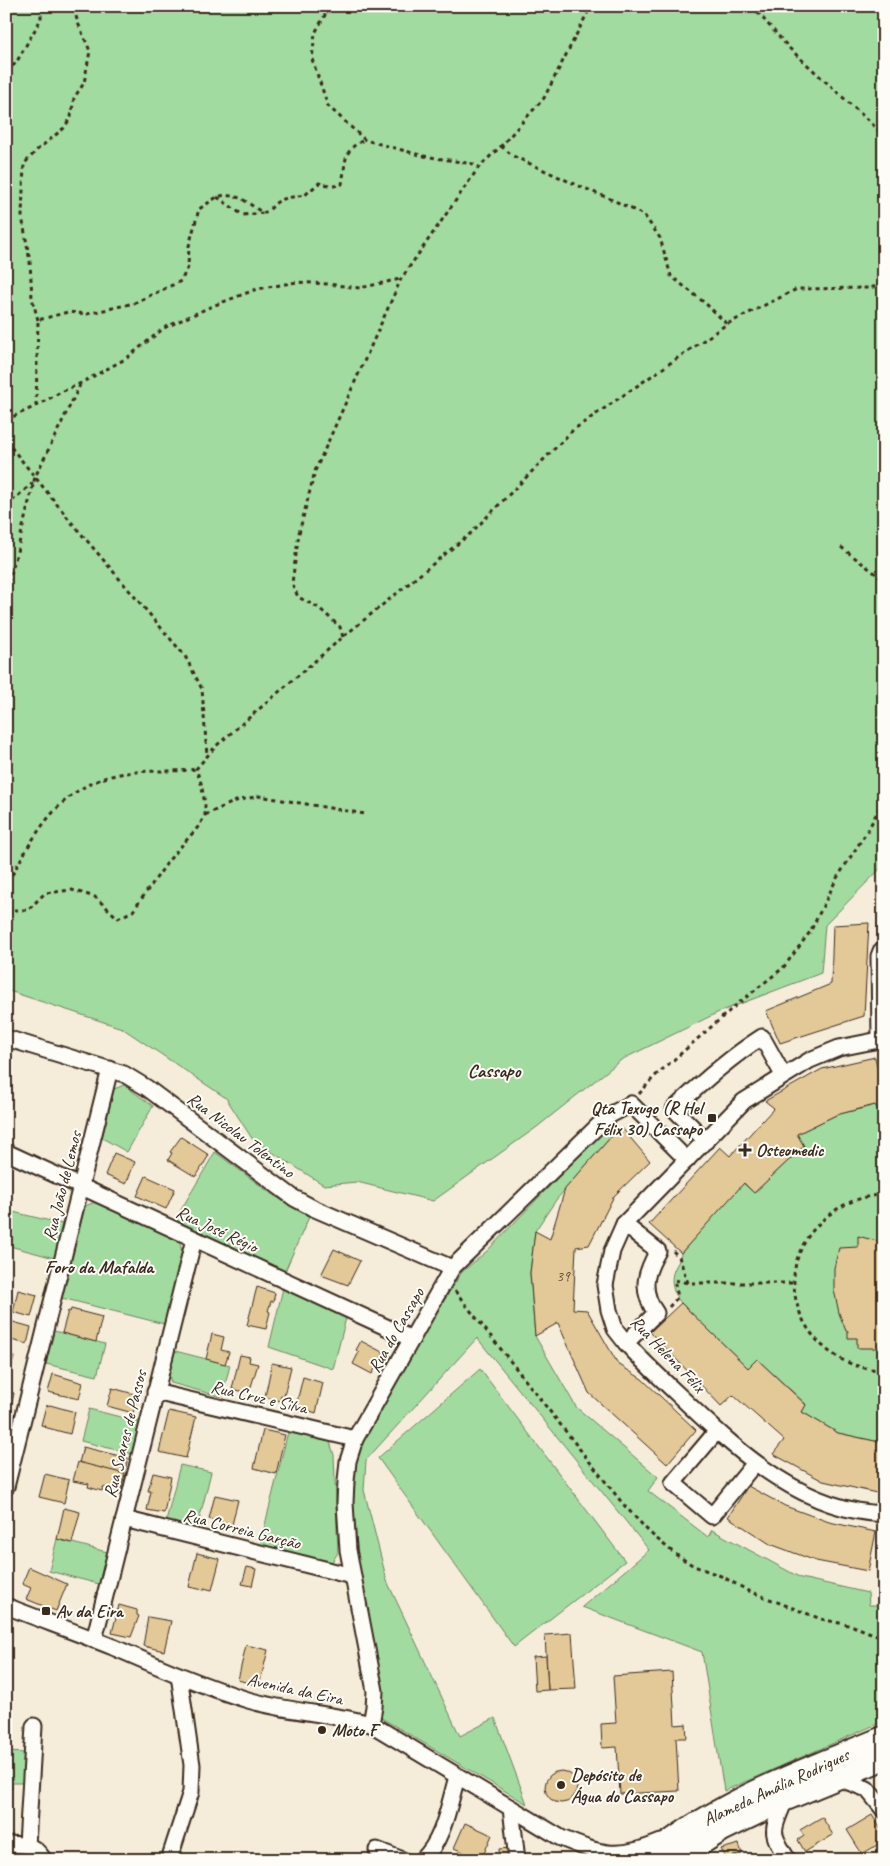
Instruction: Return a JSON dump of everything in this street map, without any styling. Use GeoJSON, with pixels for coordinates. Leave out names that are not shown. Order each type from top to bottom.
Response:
{"type":"FeatureCollection","features":[{"type":"Feature","properties":{"kind":"street"},"geometry":{"type":"LineString","coordinates":[[882,1039],[879,956],[881,950],[884,949]]}},
{"type":"Feature","properties":{"kind":"street"},"geometry":{"type":"LineString","coordinates":[[706,1141],[674,1109],[705,1078],[732,1056],[762,1037],[782,1075]]}},
{"type":"Feature","properties":{"kind":"street","name":"Rua Nicolau Tolentino"},"geometry":{"type":"LineString","coordinates":[[6,1038],[124,1074],[147,1088],[294,1198],[449,1273]]}},
{"type":"Feature","properties":{"kind":"street","name":"Rua Helena Félix"},"geometry":{"type":"LineString","coordinates":[[882,1039],[839,1048],[810,1060],[782,1075],[744,1101],[624,1224],[612,1251],[605,1285],[609,1310],[616,1329],[626,1343],[717,1431],[756,1464],[803,1492],[836,1507],[864,1514],[884,1514]]}},
{"type":"Feature","properties":{"kind":"street","name":"Rua João de Lemos"},"geometry":{"type":"LineString","coordinates":[[6,1486],[110,1069]]}},
{"type":"Feature","properties":{"kind":"street"},"geometry":{"type":"LineString","coordinates":[[631,1104],[688,1160]]}},
{"type":"Feature","properties":{"kind":"street","name":"Rua do Cassapo"},"geometry":{"type":"LineString","coordinates":[[371,1724],[375,1691],[348,1550],[345,1496],[348,1461],[354,1440],[449,1273],[608,1116],[631,1104]]}},
{"type":"Feature","properties":{"kind":"street","name":"Rua José Régio"},"geometry":{"type":"LineString","coordinates":[[6,1152],[412,1339]]}},
{"type":"Feature","properties":{"kind":"street"},"geometry":{"type":"LineString","coordinates":[[624,1224],[658,1251],[650,1265],[646,1278],[649,1303],[656,1312],[626,1343]]}},
{"type":"Feature","properties":{"kind":"street","name":"Rua Soares de Passos"},"geometry":{"type":"LineString","coordinates":[[94,1640],[194,1238]]}},
{"type":"Feature","properties":{"kind":"street","name":"Rua Cruz e Silva"},"geometry":{"type":"LineString","coordinates":[[155,1392],[354,1440]]}},
{"type":"Feature","properties":{"kind":"street"},"geometry":{"type":"LineString","coordinates":[[717,1431],[673,1483],[712,1516],[756,1464]]}},
{"type":"Feature","properties":{"kind":"street","name":"Rua Correia Garção"},"geometry":{"type":"LineString","coordinates":[[124,1519],[352,1576]]}},
{"type":"Feature","properties":{"kind":"street","name":"Avenida da Eira"},"geometry":{"type":"LineString","coordinates":[[6,1606],[179,1675],[264,1704],[371,1724],[561,1838],[598,1852],[624,1854],[646,1848],[684,1832]]}},
{"type":"Feature","properties":{"kind":"street"},"geometry":{"type":"LineString","coordinates":[[168,1860],[191,1792],[192,1765],[179,1675]]}},
{"type":"Feature","properties":{"kind":"street"},"geometry":{"type":"LineString","coordinates":[[27,1845],[34,1726]]}},
{"type":"Feature","properties":{"kind":"street","name":"Alameda Amália Rodrigues"},"geometry":{"type":"LineString","coordinates":[[646,1860],[684,1832],[713,1814],[776,1782],[884,1737]]}},
{"type":"Feature","properties":{"kind":"street","name":"Alameda Amália Rodrigues"},"geometry":{"type":"LineString","coordinates":[[676,1860],[723,1830],[785,1800],[884,1759]]}},
{"type":"Feature","properties":{"kind":"street"},"geometry":{"type":"LineString","coordinates":[[422,1860],[435,1842],[448,1814],[457,1777]]}},
{"type":"Feature","properties":{"kind":"street"},"geometry":{"type":"LineString","coordinates":[[838,1778],[867,1789],[884,1810]]}},
{"type":"Feature","properties":{"kind":"street"},"geometry":{"type":"LineString","coordinates":[[785,1800],[774,1828],[775,1839],[788,1860]]}},
{"type":"Feature","properties":{"kind":"street"},"geometry":{"type":"LineString","coordinates":[[511,1808],[517,1860]]}},
{"type":"Feature","properties":{"kind":"street","name":"Avenida da Eira"},"geometry":{"type":"LineString","coordinates":[[561,1838],[582,1860]]}},
{"type":"Feature","properties":{"kind":"street"},"geometry":{"type":"LineString","coordinates":[[6,1844],[34,1847],[44,1860]]}},
{"type":"Feature","properties":{"kind":"street"},"geometry":{"type":"LineString","coordinates":[[377,1850],[403,1860]]}},
{"type":"Feature","properties":{"kind":"path"},"geometry":{"type":"LineString","coordinates":[[6,71],[16,63],[41,19],[41,6]]}},
{"type":"Feature","properties":{"kind":"path"},"geometry":{"type":"LineString","coordinates":[[36,406],[38,320],[32,298],[30,262],[22,216],[24,164],[37,150],[64,128],[71,117],[74,98],[84,83],[90,51],[73,6]]}},
{"type":"Feature","properties":{"kind":"path"},"geometry":{"type":"LineString","coordinates":[[323,6],[325,15],[315,33],[312,59],[328,106],[365,140],[424,156],[472,164],[479,167]]}},
{"type":"Feature","properties":{"kind":"path"},"geometry":{"type":"LineString","coordinates":[[343,637],[340,627],[319,608],[298,597],[292,583],[299,533],[315,471],[400,279],[479,167],[501,146],[544,98],[591,6]]}},
{"type":"Feature","properties":{"kind":"path"},"geometry":{"type":"LineString","coordinates":[[752,6],[789,48],[884,135]]}},
{"type":"Feature","properties":{"kind":"path"},"geometry":{"type":"LineString","coordinates":[[217,197],[244,215],[268,211],[277,202],[286,198],[305,195],[319,183],[334,186],[342,184],[344,162],[348,154],[357,143],[365,140]]}},
{"type":"Feature","properties":{"kind":"path"},"geometry":{"type":"LineString","coordinates":[[501,146],[513,156],[644,215],[660,238],[671,276],[706,304],[727,324]]}},
{"type":"Feature","properties":{"kind":"path"},"geometry":{"type":"LineString","coordinates":[[38,320],[68,312],[87,314],[134,303],[181,281],[188,267],[189,246],[199,209],[217,197],[225,195],[241,198],[263,213]]}},
{"type":"Feature","properties":{"kind":"path"},"geometry":{"type":"LineString","coordinates":[[6,420],[127,358],[164,328],[210,307],[257,289],[297,282],[360,288],[400,279]]}},
{"type":"Feature","properties":{"kind":"path"},"geometry":{"type":"LineString","coordinates":[[6,880],[12,875],[41,825],[78,789],[98,780],[120,774],[151,771],[182,772],[196,769],[216,746],[343,637],[471,533],[574,430],[727,324],[797,289],[868,288],[884,285]]}},
{"type":"Feature","properties":{"kind":"path"},"geometry":{"type":"LineString","coordinates":[[6,590],[35,476],[81,383]]}},
{"type":"Feature","properties":{"kind":"path"},"geometry":{"type":"LineString","coordinates":[[6,441],[184,656],[202,689],[207,757]]}},
{"type":"Feature","properties":{"kind":"path"},"geometry":{"type":"LineString","coordinates":[[6,506],[34,482]]}},
{"type":"Feature","properties":{"kind":"path"},"geometry":{"type":"LineString","coordinates":[[841,547],[884,580]]}},
{"type":"Feature","properties":{"kind":"path"},"geometry":{"type":"LineString","coordinates":[[6,910],[28,910],[45,893],[72,890],[95,897],[118,918],[133,911],[169,860],[199,826],[205,815],[201,783],[196,769]]}},
{"type":"Feature","properties":{"kind":"path"},"geometry":{"type":"LineString","coordinates":[[205,815],[236,801],[259,796],[365,814]]}},
{"type":"Feature","properties":{"kind":"path"},"geometry":{"type":"LineString","coordinates":[[631,1104],[654,1077],[735,1006],[783,968],[810,932],[837,878],[868,830],[884,799]]}},
{"type":"Feature","properties":{"kind":"path"},"geometry":{"type":"LineString","coordinates":[[884,1194],[863,1197],[846,1203],[823,1220],[804,1242],[795,1268],[794,1283],[799,1312],[806,1326],[828,1352],[858,1367],[884,1370]]}},
{"type":"Feature","properties":{"kind":"path"},"geometry":{"type":"LineString","coordinates":[[680,1257],[688,1283]]}},
{"type":"Feature","properties":{"kind":"path"},"geometry":{"type":"LineString","coordinates":[[449,1273],[623,1504],[656,1539],[694,1566],[721,1576],[749,1591],[820,1619],[853,1626],[884,1638]]}},
{"type":"Feature","properties":{"kind":"path"},"geometry":{"type":"LineString","coordinates":[[676,1299],[678,1297],[674,1280],[688,1283],[794,1283]]}},
{"type":"Feature","properties":{"kind":"green space"},"geometry":{"type":"Polygon","coordinates":[[[6,6],[884,6],[884,865],[825,925],[821,973],[719,1012],[621,1060],[537,1127],[433,1201],[357,1182],[324,1185],[253,1140],[226,1098],[122,1028],[6,990],[6,6]]]}},
{"type":"Feature","properties":{"kind":"green space"},"geometry":{"type":"Polygon","coordinates":[[[124,1085],[153,1106],[127,1152],[102,1138],[114,1089],[124,1085]]]}},
{"type":"Feature","properties":{"kind":"green space"},"geometry":{"type":"Polygon","coordinates":[[[875,1105],[881,1113],[884,1113],[884,1443],[838,1433],[802,1412],[806,1404],[757,1359],[748,1368],[681,1303],[674,1291],[672,1282],[673,1273],[681,1253],[743,1183],[754,1193],[804,1146],[797,1134],[836,1115],[875,1105]]]}},
{"type":"Feature","properties":{"kind":"green space"},"geometry":{"type":"Polygon","coordinates":[[[603,1131],[610,1138],[556,1200],[535,1231],[530,1273],[535,1336],[576,1407],[658,1477],[648,1491],[708,1537],[712,1530],[801,1578],[868,1593],[869,1605],[884,1605],[884,1721],[724,1791],[702,1652],[582,1607],[649,1550],[477,1338],[366,1460],[364,1490],[387,1581],[460,1736],[495,1718],[527,1804],[378,1716],[377,1673],[360,1573],[353,1506],[357,1453],[426,1329],[462,1272],[487,1251],[603,1131]]]}},
{"type":"Feature","properties":{"kind":"green space"},"geometry":{"type":"Polygon","coordinates":[[[215,1152],[273,1195],[309,1217],[285,1271],[175,1220],[215,1152]]]}},
{"type":"Feature","properties":{"kind":"green space"},"geometry":{"type":"Polygon","coordinates":[[[95,1202],[179,1240],[182,1252],[164,1324],[62,1298],[85,1206],[95,1202]]]}},
{"type":"Feature","properties":{"kind":"green space"},"geometry":{"type":"Polygon","coordinates":[[[13,1212],[63,1224],[54,1258],[6,1245],[6,1237],[13,1212]]]}},
{"type":"Feature","properties":{"kind":"green space"},"geometry":{"type":"Polygon","coordinates":[[[283,1288],[346,1318],[333,1369],[269,1347],[283,1288]]]}},
{"type":"Feature","properties":{"kind":"green space"},"geometry":{"type":"Polygon","coordinates":[[[54,1331],[105,1344],[97,1376],[46,1364],[54,1331]]]}},
{"type":"Feature","properties":{"kind":"green space"},"geometry":{"type":"Polygon","coordinates":[[[175,1351],[230,1365],[222,1397],[171,1383],[169,1374],[175,1351]]]}},
{"type":"Feature","properties":{"kind":"green space"},"geometry":{"type":"Polygon","coordinates":[[[480,1369],[625,1561],[514,1647],[378,1458],[480,1369]]]}},
{"type":"Feature","properties":{"kind":"green space"},"geometry":{"type":"Polygon","coordinates":[[[89,1409],[140,1422],[132,1454],[81,1441],[89,1409]]]}},
{"type":"Feature","properties":{"kind":"green space"},"geometry":{"type":"Polygon","coordinates":[[[288,1432],[330,1442],[334,1455],[338,1553],[331,1563],[260,1545],[288,1432]]]}},
{"type":"Feature","properties":{"kind":"green space"},"geometry":{"type":"Polygon","coordinates":[[[180,1465],[211,1472],[197,1529],[166,1521],[180,1465]]]}},
{"type":"Feature","properties":{"kind":"green space"},"geometry":{"type":"Polygon","coordinates":[[[57,1539],[107,1552],[99,1584],[49,1571],[57,1539]]]}},
{"type":"Feature","properties":{"kind":"green space"},"geometry":{"type":"Polygon","coordinates":[[[6,1752],[28,1753],[26,1783],[12,1783],[12,1789],[6,1790],[6,1752]]]}},
{"type":"Feature","properties":{"kind":"building"},"geometry":{"type":"Polygon","coordinates":[[[869,923],[864,1016],[780,1043],[766,1011],[831,984],[833,925],[869,923]]]}},
{"type":"Feature","properties":{"kind":"building"},"geometry":{"type":"Polygon","coordinates":[[[875,1057],[878,1071],[884,1071],[884,1113],[881,1113],[875,1105],[836,1115],[797,1134],[804,1146],[754,1193],[744,1183],[681,1253],[649,1224],[720,1147],[730,1156],[774,1108],[765,1101],[822,1069],[875,1057]]]}},
{"type":"Feature","properties":{"kind":"building"},"geometry":{"type":"Polygon","coordinates":[[[622,1128],[650,1161],[614,1196],[589,1245],[576,1247],[573,1309],[587,1310],[618,1364],[642,1379],[696,1430],[667,1464],[589,1393],[558,1323],[535,1336],[530,1273],[535,1231],[550,1239],[565,1189],[610,1138],[622,1128]]]}},
{"type":"Feature","properties":{"kind":"building"},"geometry":{"type":"Polygon","coordinates":[[[181,1137],[209,1155],[196,1177],[168,1160],[172,1153],[170,1152],[181,1137]]]}},
{"type":"Feature","properties":{"kind":"building"},"geometry":{"type":"Polygon","coordinates":[[[114,1153],[135,1162],[126,1184],[105,1175],[114,1153]]]}},
{"type":"Feature","properties":{"kind":"building"},"geometry":{"type":"Polygon","coordinates":[[[146,1176],[175,1189],[166,1209],[137,1196],[146,1176]]]}},
{"type":"Feature","properties":{"kind":"building"},"geometry":{"type":"Polygon","coordinates":[[[858,1236],[884,1243],[884,1348],[857,1348],[857,1338],[848,1338],[848,1331],[846,1331],[839,1313],[834,1290],[834,1268],[839,1248],[858,1247],[858,1236]]]}},
{"type":"Feature","properties":{"kind":"building"},"geometry":{"type":"Polygon","coordinates":[[[334,1249],[360,1261],[348,1285],[321,1275],[334,1249]]]}},
{"type":"Feature","properties":{"kind":"building"},"geometry":{"type":"Polygon","coordinates":[[[257,1287],[275,1293],[268,1311],[270,1312],[266,1329],[247,1325],[257,1287]]]}},
{"type":"Feature","properties":{"kind":"building"},"geometry":{"type":"Polygon","coordinates":[[[18,1290],[37,1295],[31,1317],[13,1312],[18,1290]]]}},
{"type":"Feature","properties":{"kind":"building"},"geometry":{"type":"Polygon","coordinates":[[[681,1303],[748,1368],[757,1359],[806,1405],[802,1412],[838,1433],[884,1443],[884,1480],[881,1494],[823,1481],[773,1454],[784,1440],[733,1395],[721,1406],[650,1332],[681,1303]]]}},
{"type":"Feature","properties":{"kind":"building"},"geometry":{"type":"Polygon","coordinates":[[[71,1309],[102,1317],[96,1342],[62,1333],[68,1311],[70,1312],[71,1309]]]}},
{"type":"Feature","properties":{"kind":"building"},"geometry":{"type":"Polygon","coordinates":[[[6,1320],[31,1327],[27,1344],[7,1339],[6,1342],[6,1320]]]}},
{"type":"Feature","properties":{"kind":"building"},"geometry":{"type":"Polygon","coordinates":[[[212,1334],[224,1337],[221,1350],[229,1352],[225,1364],[206,1359],[212,1334]]]}},
{"type":"Feature","properties":{"kind":"building"},"geometry":{"type":"Polygon","coordinates":[[[361,1341],[384,1353],[372,1374],[353,1364],[359,1352],[356,1350],[361,1341]]]}},
{"type":"Feature","properties":{"kind":"building"},"geometry":{"type":"Polygon","coordinates":[[[6,1355],[14,1357],[9,1378],[6,1377],[6,1355]]]}},
{"type":"Feature","properties":{"kind":"building"},"geometry":{"type":"Polygon","coordinates":[[[240,1355],[250,1357],[249,1362],[258,1364],[249,1393],[232,1389],[240,1355]]]}},
{"type":"Feature","properties":{"kind":"building"},"geometry":{"type":"Polygon","coordinates":[[[272,1363],[291,1367],[284,1396],[281,1395],[280,1401],[265,1397],[272,1363]]]}},
{"type":"Feature","properties":{"kind":"building"},"geometry":{"type":"Polygon","coordinates":[[[53,1374],[83,1383],[79,1399],[48,1392],[53,1374]]]}},
{"type":"Feature","properties":{"kind":"building"},"geometry":{"type":"Polygon","coordinates":[[[303,1377],[323,1383],[316,1413],[307,1410],[306,1413],[295,1410],[303,1377]]]}},
{"type":"Feature","properties":{"kind":"building"},"geometry":{"type":"Polygon","coordinates":[[[112,1388],[138,1395],[133,1413],[107,1406],[112,1388]]]}},
{"type":"Feature","properties":{"kind":"building"},"geometry":{"type":"Polygon","coordinates":[[[6,1391],[14,1393],[10,1411],[6,1411],[6,1391]]]}},
{"type":"Feature","properties":{"kind":"building"},"geometry":{"type":"Polygon","coordinates":[[[50,1405],[75,1412],[70,1434],[41,1425],[46,1406],[50,1405]]]}},
{"type":"Feature","properties":{"kind":"building"},"geometry":{"type":"Polygon","coordinates":[[[169,1411],[196,1417],[186,1458],[159,1452],[169,1411]]]}},
{"type":"Feature","properties":{"kind":"building"},"geometry":{"type":"Polygon","coordinates":[[[263,1430],[285,1435],[276,1474],[254,1468],[263,1430]]]}},
{"type":"Feature","properties":{"kind":"building"},"geometry":{"type":"Polygon","coordinates":[[[83,1447],[128,1458],[124,1474],[79,1463],[83,1447]]]}},
{"type":"Feature","properties":{"kind":"building"},"geometry":{"type":"Polygon","coordinates":[[[78,1462],[125,1474],[120,1492],[103,1487],[102,1491],[88,1487],[89,1484],[73,1481],[78,1462]]]}},
{"type":"Feature","properties":{"kind":"building"},"geometry":{"type":"Polygon","coordinates":[[[153,1473],[171,1477],[164,1513],[147,1510],[151,1491],[148,1491],[153,1473]]]}},
{"type":"Feature","properties":{"kind":"building"},"geometry":{"type":"Polygon","coordinates":[[[45,1474],[69,1480],[64,1503],[39,1497],[45,1474]]]}},
{"type":"Feature","properties":{"kind":"building"},"geometry":{"type":"Polygon","coordinates":[[[748,1486],[785,1506],[829,1522],[876,1532],[868,1571],[816,1561],[770,1544],[728,1517],[748,1486]]]}},
{"type":"Feature","properties":{"kind":"building"},"geometry":{"type":"Polygon","coordinates":[[[215,1495],[238,1500],[232,1525],[209,1519],[215,1495]]]}},
{"type":"Feature","properties":{"kind":"building"},"geometry":{"type":"Polygon","coordinates":[[[64,1508],[80,1512],[72,1543],[57,1539],[64,1508]]]}},
{"type":"Feature","properties":{"kind":"building"},"geometry":{"type":"Polygon","coordinates":[[[197,1553],[220,1559],[212,1590],[189,1587],[197,1553]]]}},
{"type":"Feature","properties":{"kind":"building"},"geometry":{"type":"Polygon","coordinates":[[[29,1567],[67,1584],[56,1611],[26,1599],[31,1588],[22,1584],[29,1567]]]}},
{"type":"Feature","properties":{"kind":"building"},"geometry":{"type":"Polygon","coordinates":[[[247,1567],[256,1569],[252,1586],[242,1584],[247,1567]]]}},
{"type":"Feature","properties":{"kind":"building"},"geometry":{"type":"Polygon","coordinates":[[[119,1605],[137,1610],[137,1615],[139,1616],[131,1637],[112,1633],[119,1605]]]}},
{"type":"Feature","properties":{"kind":"building"},"geometry":{"type":"Polygon","coordinates":[[[148,1617],[171,1621],[164,1651],[143,1646],[148,1617]]]}},
{"type":"Feature","properties":{"kind":"building"},"geometry":{"type":"Polygon","coordinates":[[[572,1633],[576,1689],[548,1690],[545,1635],[572,1633]]]}},
{"type":"Feature","properties":{"kind":"building"},"geometry":{"type":"Polygon","coordinates":[[[246,1645],[268,1650],[259,1686],[238,1680],[246,1645]]]}},
{"type":"Feature","properties":{"kind":"building"},"geometry":{"type":"Polygon","coordinates":[[[546,1656],[548,1690],[535,1691],[533,1657],[546,1656]]]}},
{"type":"Feature","properties":{"kind":"building"},"geometry":{"type":"Polygon","coordinates":[[[672,1672],[675,1725],[686,1724],[687,1738],[676,1738],[679,1791],[620,1794],[617,1747],[602,1748],[601,1724],[616,1723],[613,1676],[672,1672]]]}},
{"type":"Feature","properties":{"kind":"building","name":"Depósito de Água do Cassapo"},"geometry":{"type":"Polygon","coordinates":[[[561,1771],[567,1772],[572,1776],[576,1781],[576,1793],[572,1798],[567,1802],[561,1803],[555,1802],[550,1798],[546,1793],[545,1787],[546,1781],[550,1776],[555,1772],[561,1771]]]}},
{"type":"Feature","properties":{"kind":"building"},"geometry":{"type":"Polygon","coordinates":[[[872,1815],[884,1834],[884,1841],[862,1854],[847,1830],[872,1815]]]}},
{"type":"Feature","properties":{"kind":"building"},"geometry":{"type":"Polygon","coordinates":[[[822,1817],[833,1835],[805,1852],[798,1840],[804,1836],[800,1830],[822,1817]]]}},
{"type":"Feature","properties":{"kind":"building"},"geometry":{"type":"Polygon","coordinates":[[[465,1823],[492,1835],[481,1860],[454,1848],[465,1823]]]}},
{"type":"Feature","properties":{"kind":"building"},"geometry":{"type":"Polygon","coordinates":[[[739,1844],[742,1854],[733,1856],[734,1860],[727,1860],[721,1849],[739,1844]]]}},
{"type":"Feature","properties":{"kind":"building"},"geometry":{"type":"Polygon","coordinates":[[[510,1848],[511,1860],[500,1860],[499,1849],[510,1848]]]}},
{"type":"Feature","properties":{"kind":"place","name":"Qta Texugo (R Hel Félix 30) Cassapo"},"geometry":{"type":"Point","coordinates":[712,1118]}},
{"type":"Feature","properties":{"kind":"place","name":"Osteomedic"},"geometry":{"type":"Point","coordinates":[745,1150]}},
{"type":"Feature","properties":{"kind":"place","name":"Av da Eira"},"geometry":{"type":"Point","coordinates":[46,1611]}},
{"type":"Feature","properties":{"kind":"place","name":"Moto F"},"geometry":{"type":"Point","coordinates":[322,1730]}},
{"type":"Feature","properties":{"kind":"place","name":"Depósito de Água do Cassapo"},"geometry":{"type":"Point","coordinates":[561,1785]}},
{"type":"Feature","properties":{"kind":"district","name":"Cassapo"},"geometry":{"type":"Point","coordinates":[494,1070]}},
{"type":"Feature","properties":{"kind":"district","name":"Foro da Mafalda"},"geometry":{"type":"Point","coordinates":[99,1266]}}]}
